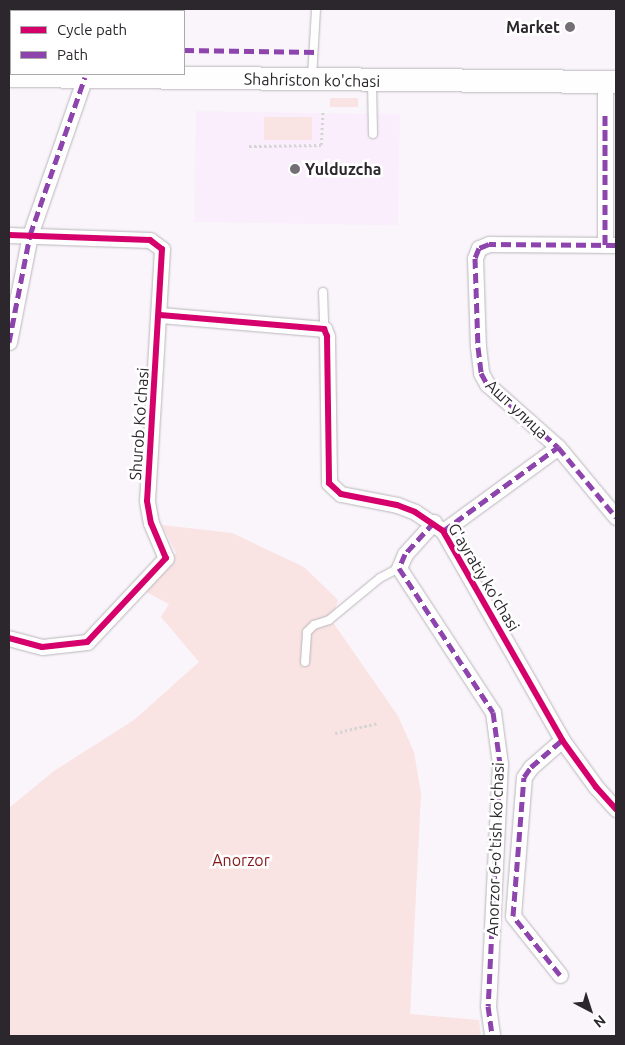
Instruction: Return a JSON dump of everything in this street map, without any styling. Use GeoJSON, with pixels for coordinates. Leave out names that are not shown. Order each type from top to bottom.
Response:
{"type":"FeatureCollection","features":[{"type":"Feature","properties":{"kind":"main road","name":"Shahriston ko'chasi"},"geometry":{"type":"LineString","coordinates":[[9,76],[611,82]]}},
{"type":"Feature","properties":{"kind":"street"},"geometry":{"type":"LineString","coordinates":[[9,342],[30,235],[84,77]]}},
{"type":"Feature","properties":{"kind":"street"},"geometry":{"type":"LineString","coordinates":[[611,82],[611,245]]}},
{"type":"Feature","properties":{"kind":"street","name":"Shurob Ko'chasi"},"geometry":{"type":"LineString","coordinates":[[9,236],[30,235],[155,241],[163,257],[147,501],[151,523],[166,558],[87,642],[42,647],[9,638]]}},
{"type":"Feature","properties":{"kind":"street","name":"Ашт улица"},"geometry":{"type":"LineString","coordinates":[[611,245],[489,244],[479,248],[475,258],[481,373],[496,394],[558,448],[616,518]]}},
{"type":"Feature","properties":{"kind":"street"},"geometry":{"type":"LineString","coordinates":[[160,315],[324,329]]}},
{"type":"Feature","properties":{"kind":"street","name":"G'ayratiy ko'chasi"},"geometry":{"type":"LineString","coordinates":[[324,329],[327,336],[330,483],[341,494],[396,505],[439,527],[562,740],[596,787],[616,808]]}},
{"type":"Feature","properties":{"kind":"street"},"geometry":{"type":"LineString","coordinates":[[400,568],[405,554],[439,527],[558,448]]}},
{"type":"Feature","properties":{"kind":"street","name":"Anorzor 6-o'tish ko'chasi"},"geometry":{"type":"LineString","coordinates":[[400,568],[493,712],[500,764],[488,1006],[492,1036]]}},
{"type":"Feature","properties":{"kind":"street"},"geometry":{"type":"LineString","coordinates":[[560,975],[513,916],[524,777],[530,767],[562,740]]}},
{"type":"Feature","properties":{"kind":"lane"},"geometry":{"type":"LineString","coordinates":[[312,80],[316,9]]}},
{"type":"Feature","properties":{"kind":"lane"},"geometry":{"type":"LineString","coordinates":[[372,80],[373,134]]}},
{"type":"Feature","properties":{"kind":"lane"},"geometry":{"type":"LineString","coordinates":[[323,292],[324,329]]}},
{"type":"Feature","properties":{"kind":"lane"},"geometry":{"type":"LineString","coordinates":[[305,662],[306,632],[329,620],[380,578],[400,568]]}},
{"type":"Feature","properties":{"kind":"path"},"geometry":{"type":"LineString","coordinates":[[249,146],[321,145],[323,110]]}},
{"type":"Feature","properties":{"kind":"path"},"geometry":{"type":"LineString","coordinates":[[335,733],[378,723]]}},
{"type":"Feature","properties":{"kind":"shaded area","name":"Yulduzcha"},"geometry":{"type":"Polygon","coordinates":[[[196,111],[400,115],[398,226],[194,222],[196,111]]]}},
{"type":"Feature","properties":{"kind":"green space"},"geometry":{"type":"Polygon","coordinates":[[[330,98],[358,98],[358,107],[330,107],[330,98]]]}},
{"type":"Feature","properties":{"kind":"green space"},"geometry":{"type":"Polygon","coordinates":[[[264,117],[312,117],[312,140],[264,140],[264,117]]]}},
{"type":"Feature","properties":{"kind":"green space","name":"Anorzor"},"geometry":{"type":"Polygon","coordinates":[[[162,525],[232,533],[304,567],[338,600],[332,621],[398,716],[414,752],[421,793],[410,1014],[479,1020],[481,1036],[9,1036],[9,808],[54,771],[134,720],[199,662],[161,617],[169,604],[146,592],[176,553],[162,525]]]}},
{"type":"Feature","properties":{"kind":"marked path"},"geometry":{"type":"LineString","coordinates":[[185,50],[318,52]]}},
{"type":"Feature","properties":{"kind":"marked path"},"geometry":{"type":"LineString","coordinates":[[9,342],[30,235],[85,77]]}},
{"type":"Feature","properties":{"kind":"marked path"},"geometry":{"type":"LineString","coordinates":[[605,112],[605,245]]}},
{"type":"Feature","properties":{"kind":"marked path"},"geometry":{"type":"LineString","coordinates":[[616,245],[489,244],[479,248],[475,258],[478,347],[481,373],[487,384],[558,447],[616,517]]}},
{"type":"Feature","properties":{"kind":"marked path"},"geometry":{"type":"LineString","coordinates":[[443,531],[558,447]]}},
{"type":"Feature","properties":{"kind":"marked path"},"geometry":{"type":"LineString","coordinates":[[434,522],[405,554],[399,568],[493,712],[500,764],[488,1006],[492,1036]]}},
{"type":"Feature","properties":{"kind":"marked path"},"geometry":{"type":"LineString","coordinates":[[560,975],[513,916],[524,777],[531,767],[562,740]]}},
{"type":"Feature","properties":{"kind":"cycle path"},"geometry":{"type":"LineString","coordinates":[[9,235],[150,240],[162,249],[147,501],[151,523],[166,558],[87,642],[42,647],[9,638]]}},
{"type":"Feature","properties":{"kind":"cycle path"},"geometry":{"type":"LineString","coordinates":[[160,315],[324,329],[327,336],[329,483],[341,494],[397,505],[415,512],[443,531],[562,740],[596,787],[616,809]]}},
{"type":"Feature","properties":{"kind":"place","name":"Market"},"geometry":{"type":"Point","coordinates":[570,27]}},
{"type":"Feature","properties":{"kind":"place","name":"Yulduzcha"},"geometry":{"type":"Point","coordinates":[295,169]}}]}
